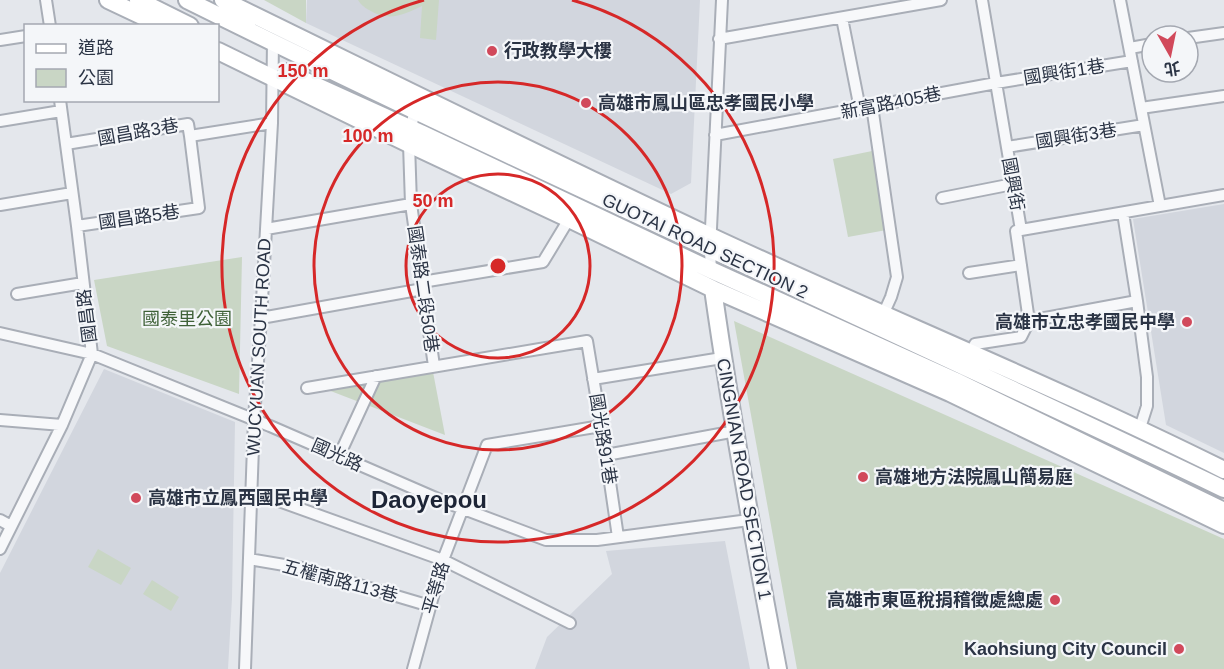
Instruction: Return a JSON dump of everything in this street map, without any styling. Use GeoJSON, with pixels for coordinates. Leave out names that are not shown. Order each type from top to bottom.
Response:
{"type":"FeatureCollection","features":[{"type":"Feature","properties":{"kind":"street"},"geometry":{"type":"LineString","coordinates":[[46,0],[50,24]]}},
{"type":"Feature","properties":{"kind":"street"},"geometry":{"type":"LineString","coordinates":[[108,0],[159,24]]}},
{"type":"Feature","properties":{"kind":"street"},"geometry":{"type":"LineString","coordinates":[[140,0],[186,24]]}},
{"type":"Feature","properties":{"kind":"street","name":"GUOTAI ROAD SECTION 2"},"geometry":{"type":"LineString","coordinates":[[187,0],[274,43],[416,103],[880,320],[960,373],[1198,505],[1224,525]]}},
{"type":"Feature","properties":{"kind":"street","name":"GUOTAI ROAD SECTION 2"},"geometry":{"type":"LineString","coordinates":[[223,0],[273,24],[416,103]]}},
{"type":"Feature","properties":{"kind":"street"},"geometry":{"type":"LineString","coordinates":[[713,289],[710,242],[722,0]]}},
{"type":"Feature","properties":{"kind":"street"},"geometry":{"type":"LineString","coordinates":[[719,39],[941,0]]}},
{"type":"Feature","properties":{"kind":"street","name":"國興街"},"geometry":{"type":"LineString","coordinates":[[982,0],[1021,230],[1224,195]]}},
{"type":"Feature","properties":{"kind":"street"},"geometry":{"type":"LineString","coordinates":[[1120,0],[1161,206]]}},
{"type":"Feature","properties":{"kind":"street"},"geometry":{"type":"LineString","coordinates":[[842,18],[860,109]]}},
{"type":"Feature","properties":{"kind":"street","name":"WUCYUAN SOUTH ROAD"},"geometry":{"type":"LineString","coordinates":[[245,669],[254,419],[272,123],[273,24]]}},
{"type":"Feature","properties":{"kind":"street"},"geometry":{"type":"LineString","coordinates":[[1200,36],[1224,33]]}},
{"type":"Feature","properties":{"kind":"street"},"geometry":{"type":"LineString","coordinates":[[0,40],[24,36]]}},
{"type":"Feature","properties":{"kind":"street","name":"GUOTAI ROAD SECTION 2"},"geometry":{"type":"LineString","coordinates":[[219,40],[272,71]]}},
{"type":"Feature","properties":{"kind":"street"},"geometry":{"type":"LineString","coordinates":[[1130,48],[1140,46]]}},
{"type":"Feature","properties":{"kind":"street","name":"GUOTAI ROAD SECTION 2"},"geometry":{"type":"LineString","coordinates":[[219,51],[272,71],[410,136],[711,270],[866,348]]}},
{"type":"Feature","properties":{"kind":"street","name":"國興街1巷"},"geometry":{"type":"LineString","coordinates":[[996,83],[1132,61]]}},
{"type":"Feature","properties":{"kind":"street","name":"新富路405巷"},"geometry":{"type":"LineString","coordinates":[[715,135],[996,83]]}},
{"type":"Feature","properties":{"kind":"street"},"geometry":{"type":"LineString","coordinates":[[1141,108],[1224,96]]}},
{"type":"Feature","properties":{"kind":"street","name":"國泰路二段50巷"},"geometry":{"type":"LineString","coordinates":[[416,103],[410,136],[411,204],[434,366],[587,341]]}},
{"type":"Feature","properties":{"kind":"street"},"geometry":{"type":"LineString","coordinates":[[0,121],[60,106]]}},
{"type":"Feature","properties":{"kind":"street","name":"國昌路"},"geometry":{"type":"LineString","coordinates":[[0,549],[62,425],[92,354],[60,106]]}},
{"type":"Feature","properties":{"kind":"street"},"geometry":{"type":"LineString","coordinates":[[866,348],[891,297],[897,277],[872,106]]}},
{"type":"Feature","properties":{"kind":"street","name":"國昌路3巷"},"geometry":{"type":"LineString","coordinates":[[66,144],[188,124],[190,136],[272,123]]}},
{"type":"Feature","properties":{"kind":"street","name":"國興街3巷"},"geometry":{"type":"LineString","coordinates":[[1007,147],[1144,125]]}},
{"type":"Feature","properties":{"kind":"street","name":"國昌路5巷"},"geometry":{"type":"LineString","coordinates":[[77,226],[200,208],[190,136]]}},
{"type":"Feature","properties":{"kind":"street","name":"GUOTAI ROAD SECTION 2"},"geometry":{"type":"LineString","coordinates":[[410,136],[569,219],[713,289],[866,348],[960,373],[1140,428],[1220,467]]}},
{"type":"Feature","properties":{"kind":"street"},"geometry":{"type":"LineString","coordinates":[[942,198],[1014,184]]}},
{"type":"Feature","properties":{"kind":"street"},"geometry":{"type":"LineString","coordinates":[[0,205],[72,193]]}},
{"type":"Feature","properties":{"kind":"street"},"geometry":{"type":"LineString","coordinates":[[266,229],[411,204]]}},
{"type":"Feature","properties":{"kind":"street"},"geometry":{"type":"LineString","coordinates":[[1123,213],[1147,377],[1147,406],[1140,428]]}},
{"type":"Feature","properties":{"kind":"street"},"geometry":{"type":"LineString","coordinates":[[261,318],[543,262],[569,219]]}},
{"type":"Feature","properties":{"kind":"street"},"geometry":{"type":"LineString","coordinates":[[960,373],[975,344],[1021,337],[1029,321],[1016,231],[1021,230]]}},
{"type":"Feature","properties":{"kind":"street"},"geometry":{"type":"LineString","coordinates":[[969,273],[1021,265]]}},
{"type":"Feature","properties":{"kind":"street"},"geometry":{"type":"LineString","coordinates":[[17,294],[84,283]]}},
{"type":"Feature","properties":{"kind":"street","name":"CINGNIAN ROAD SECTION 1"},"geometry":{"type":"LineString","coordinates":[[713,289],[749,520],[778,669]]}},
{"type":"Feature","properties":{"kind":"street"},"geometry":{"type":"LineString","coordinates":[[1029,321],[1137,301]]}},
{"type":"Feature","properties":{"kind":"street","name":"國光路"},"geometry":{"type":"LineString","coordinates":[[2,337],[92,354],[254,419],[462,508],[546,540],[597,540],[749,520]]}},
{"type":"Feature","properties":{"kind":"street","name":"國光路91巷"},"geometry":{"type":"LineString","coordinates":[[587,341],[618,537]]}},
{"type":"Feature","properties":{"kind":"street"},"geometry":{"type":"LineString","coordinates":[[593,379],[722,358]]}},
{"type":"Feature","properties":{"kind":"street"},"geometry":{"type":"LineString","coordinates":[[307,388],[434,366]]}},
{"type":"Feature","properties":{"kind":"street","name":"GUOTAI ROAD SECTION 2"},"geometry":{"type":"LineString","coordinates":[[960,373],[1224,489]]}},
{"type":"Feature","properties":{"kind":"street"},"geometry":{"type":"LineString","coordinates":[[339,456],[376,376]]}},
{"type":"Feature","properties":{"kind":"street"},"geometry":{"type":"LineString","coordinates":[[0,420],[62,425]]}},
{"type":"Feature","properties":{"kind":"street","name":"平等路"},"geometry":{"type":"LineString","coordinates":[[413,669],[443,560],[487,445],[601,426]]}},
{"type":"Feature","properties":{"kind":"street"},"geometry":{"type":"LineString","coordinates":[[606,455],[736,431]]}},
{"type":"Feature","properties":{"kind":"street"},"geometry":{"type":"LineString","coordinates":[[1198,505],[1208,482],[1220,467]]}},
{"type":"Feature","properties":{"kind":"street"},"geometry":{"type":"LineString","coordinates":[[251,491],[443,560],[570,623]]}},
{"type":"Feature","properties":{"kind":"street","name":"GUOTAI ROAD SECTION 2"},"geometry":{"type":"LineString","coordinates":[[1198,505],[1224,511]]}},
{"type":"Feature","properties":{"kind":"street"},"geometry":{"type":"LineString","coordinates":[[0,520],[11,526]]}},
{"type":"Feature","properties":{"kind":"street","name":"五權南路113巷"},"geometry":{"type":"LineString","coordinates":[[249,559],[302,568],[430,606]]}},
{"type":"Feature","properties":{"kind":"shaded area","name":"高雄市鳳山區忠孝國民小學"},"geometry":{"type":"Polygon","coordinates":[[[307,0],[700,0],[691,183],[671,194],[306,23],[307,0]]]}},
{"type":"Feature","properties":{"kind":"shaded area","name":"高雄市立忠孝國民中學"},"geometry":{"type":"Polygon","coordinates":[[[1224,204],[1224,453],[1166,425],[1133,219],[1224,204]]]}},
{"type":"Feature","properties":{"kind":"shaded area","name":"高雄市立鳳西國民中學"},"geometry":{"type":"Polygon","coordinates":[[[104,369],[235,422],[232,598],[228,669],[0,669],[0,573],[104,369]]]}},
{"type":"Feature","properties":{"kind":"shaded area"},"geometry":{"type":"Polygon","coordinates":[[[725,541],[750,669],[535,669],[547,637],[612,574],[606,551],[725,541]]]}},
{"type":"Feature","properties":{"kind":"green space"},"geometry":{"type":"Polygon","coordinates":[[[264,0],[306,0],[306,23],[264,0]]]}},
{"type":"Feature","properties":{"kind":"green space"},"geometry":{"type":"Polygon","coordinates":[[[358,0],[439,0],[436,40],[420,38],[422,6],[396,16],[383,16],[369,10],[358,0]]]}},
{"type":"Feature","properties":{"kind":"green space"},"geometry":{"type":"Polygon","coordinates":[[[877,150],[892,229],[848,237],[833,159],[877,150]]]}},
{"type":"Feature","properties":{"kind":"green space","name":"國泰里公園"},"geometry":{"type":"Polygon","coordinates":[[[242,257],[239,394],[107,346],[94,280],[242,257]]]}},
{"type":"Feature","properties":{"kind":"green space"},"geometry":{"type":"Polygon","coordinates":[[[734,321],[1224,539],[1224,669],[797,669],[734,321]]]}},
{"type":"Feature","properties":{"kind":"green space"},"geometry":{"type":"Polygon","coordinates":[[[433,372],[445,435],[328,390],[330,386],[433,372]]]}},
{"type":"Feature","properties":{"kind":"green space"},"geometry":{"type":"Polygon","coordinates":[[[98,549],[131,568],[121,585],[88,567],[98,549]]]}},
{"type":"Feature","properties":{"kind":"green space"},"geometry":{"type":"Polygon","coordinates":[[[152,580],[179,597],[171,611],[143,594],[152,580]]]}},
{"type":"Feature","properties":{"kind":"place","name":"行政教學大樓"},"geometry":{"type":"Point","coordinates":[492,51]}},
{"type":"Feature","properties":{"kind":"place","name":"高雄市鳳山區忠孝國民小學"},"geometry":{"type":"Point","coordinates":[586,103]}},
{"type":"Feature","properties":{"kind":"place","name":"高雄市立忠孝國民中學"},"geometry":{"type":"Point","coordinates":[1187,322]}},
{"type":"Feature","properties":{"kind":"place","name":"高雄地方法院鳳山簡易庭"},"geometry":{"type":"Point","coordinates":[863,477]}},
{"type":"Feature","properties":{"kind":"place","name":"高雄市立鳳西國民中學"},"geometry":{"type":"Point","coordinates":[136,498]}},
{"type":"Feature","properties":{"kind":"place","name":"高雄市東區稅捐稽徵處總處"},"geometry":{"type":"Point","coordinates":[1055,600]}},
{"type":"Feature","properties":{"kind":"place","name":"Kaohsiung City Council"},"geometry":{"type":"Point","coordinates":[1179,649]}},
{"type":"Feature","properties":{"kind":"district","name":"Daoyepou"},"geometry":{"type":"Point","coordinates":[429,499]}}]}
